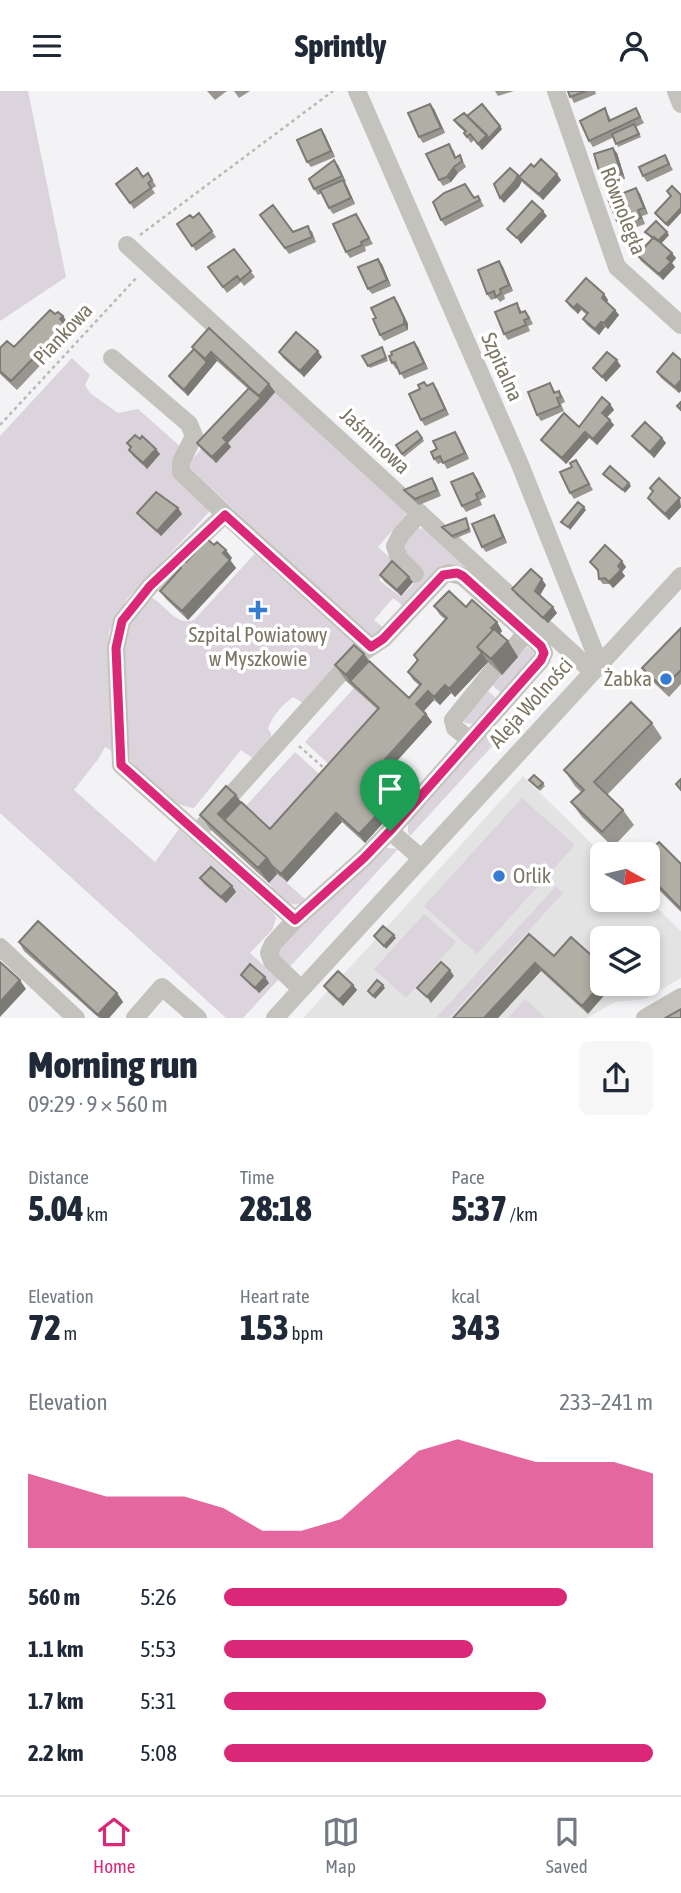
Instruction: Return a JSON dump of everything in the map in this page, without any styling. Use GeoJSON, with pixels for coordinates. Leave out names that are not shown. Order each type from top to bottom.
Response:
{"type":"FeatureCollection","features":[{"type":"Feature","properties":{"kind":"street","name":"Szpitalna"},"geometry":{"type":"LineString","coordinates":[[357,91],[519,462],[595,667]]}},
{"type":"Feature","properties":{"kind":"street","name":"Równoległa"},"geometry":{"type":"LineString","coordinates":[[556,91],[617,267],[681,325]]}},
{"type":"Feature","properties":{"kind":"street"},"geometry":{"type":"LineString","coordinates":[[676,91],[681,104]]}},
{"type":"Feature","properties":{"kind":"street","name":"Jaśminowa"},"geometry":{"type":"LineString","coordinates":[[127,245],[420,513],[595,667]]}},
{"type":"Feature","properties":{"kind":"street"},"geometry":{"type":"LineString","coordinates":[[112,358],[189,424],[194,436],[181,462],[181,472],[371,647]]}},
{"type":"Feature","properties":{"kind":"street"},"geometry":{"type":"LineString","coordinates":[[415,574],[399,558],[395,546],[401,534],[420,513]]}},
{"type":"Feature","properties":{"kind":"street"},"geometry":{"type":"LineString","coordinates":[[225,515],[141,596],[122,621],[116,640],[121,765],[295,920]]}},
{"type":"Feature","properties":{"kind":"street"},"geometry":{"type":"LineString","coordinates":[[197,833],[354,658],[383,639],[438,579],[449,573],[463,576],[543,650],[543,657],[390,831],[273,944],[269,953],[272,961],[301,989]]}},
{"type":"Feature","properties":{"kind":"street","name":"Aleja Wolności"},"geometry":{"type":"LineString","coordinates":[[275,1018],[681,576]]}},
{"type":"Feature","properties":{"kind":"street"},"geometry":{"type":"LineString","coordinates":[[512,650],[526,633]]}},
{"type":"Feature","properties":{"kind":"street"},"geometry":{"type":"LineString","coordinates":[[470,740],[455,728],[453,720],[495,669]]}},
{"type":"Feature","properties":{"kind":"street"},"geometry":{"type":"LineString","coordinates":[[390,831],[421,858]]}},
{"type":"Feature","properties":{"kind":"street"},"geometry":{"type":"LineString","coordinates":[[2,953],[76,1018]]}},
{"type":"Feature","properties":{"kind":"street"},"geometry":{"type":"LineString","coordinates":[[135,1018],[162,987],[198,1018]]}},
{"type":"Feature","properties":{"kind":"street"},"geometry":{"type":"LineString","coordinates":[[645,1018],[681,997]]}},
{"type":"Feature","properties":{"kind":"path"},"geometry":{"type":"LineString","coordinates":[[127,245],[333,91]]}},
{"type":"Feature","properties":{"kind":"path","name":"Piankowa"},"geometry":{"type":"LineString","coordinates":[[0,425],[149,264]]}},
{"type":"Feature","properties":{"kind":"path"},"geometry":{"type":"LineString","coordinates":[[286,734],[332,775]]}},
{"type":"Feature","properties":{"kind":"shaded area"},"geometry":{"type":"Polygon","coordinates":[[[0,91],[28,91],[66,277],[0,321],[0,91]]]}},
{"type":"Feature","properties":{"kind":"shaded area"},"geometry":{"type":"Polygon","coordinates":[[[72,358],[90,375],[85,385],[90,393],[118,413],[138,409],[182,448],[174,473],[181,484],[211,510],[127,599],[109,632],[114,752],[105,747],[74,790],[155,862],[179,829],[274,914],[276,918],[272,930],[250,953],[279,979],[243,1018],[226,1018],[0,813],[0,436],[72,358]]]}},
{"type":"Feature","properties":{"kind":"shaded area"},"geometry":{"type":"Polygon","coordinates":[[[275,392],[408,512],[378,547],[393,560],[379,580],[401,597],[424,572],[406,556],[405,540],[415,528],[427,529],[474,572],[461,567],[441,566],[403,606],[393,598],[374,620],[384,628],[370,637],[189,467],[201,449],[216,462],[230,448],[227,444],[275,392]]]}},
{"type":"Feature","properties":{"kind":"shaded area"},"geometry":{"type":"Polygon","coordinates":[[[258,550],[357,644],[305,704],[293,697],[281,707],[268,729],[271,739],[254,759],[241,750],[194,808],[184,806],[159,791],[129,756],[123,650],[131,619],[150,597],[181,620],[194,620],[258,550]]]}},
{"type":"Feature","properties":{"kind":"shaded area"},"geometry":{"type":"Polygon","coordinates":[[[527,647],[534,651],[532,658],[501,693],[492,685],[527,647]]]}},
{"type":"Feature","properties":{"kind":"shaded area"},"geometry":{"type":"Polygon","coordinates":[[[354,688],[385,717],[336,771],[305,742],[354,688]]]}},
{"type":"Feature","properties":{"kind":"shaded area"},"geometry":{"type":"Polygon","coordinates":[[[488,691],[496,698],[472,724],[465,723],[464,721],[488,691]]]}},
{"type":"Feature","properties":{"kind":"shaded area"},"geometry":{"type":"Polygon","coordinates":[[[484,733],[495,743],[410,836],[408,823],[484,733]]]}},
{"type":"Feature","properties":{"kind":"shaded area"},"geometry":{"type":"Polygon","coordinates":[[[295,752],[327,781],[276,837],[244,808],[295,752]]]}},
{"type":"Feature","properties":{"kind":"shaded area"},"geometry":{"type":"Polygon","coordinates":[[[523,776],[590,842],[590,912],[660,911],[681,931],[681,978],[660,990],[660,926],[590,926],[590,996],[650,996],[615,1002],[587,1018],[303,1018],[376,939],[386,948],[395,939],[385,929],[523,776]]]}},
{"type":"Feature","properties":{"kind":"shaded area","name":"Orlik"},"geometry":{"type":"Polygon","coordinates":[[[522,798],[575,845],[477,954],[424,906],[522,798]]]}},
{"type":"Feature","properties":{"kind":"shaded area"},"geometry":{"type":"Polygon","coordinates":[[[387,848],[398,849],[286,971],[278,951],[292,933],[387,848]]]}},
{"type":"Feature","properties":{"kind":"shaded area"},"geometry":{"type":"Polygon","coordinates":[[[277,874],[305,899],[300,904],[286,901],[275,891],[269,883],[277,874]]]}},
{"type":"Feature","properties":{"kind":"shaded area"},"geometry":{"type":"Polygon","coordinates":[[[556,886],[563,893],[449,1018],[436,1018],[556,886]]]}},
{"type":"Feature","properties":{"kind":"shaded area"},"geometry":{"type":"Polygon","coordinates":[[[424,914],[456,942],[406,998],[374,969],[424,914]]]}},
{"type":"Feature","properties":{"kind":"shaded area"},"geometry":{"type":"Polygon","coordinates":[[[525,999],[546,1018],[508,1018],[525,999]]]}},
{"type":"Feature","properties":{"kind":"building"},"geometry":{"type":"Polygon","coordinates":[[[568,91],[586,91],[570,97],[568,91]]]}},
{"type":"Feature","properties":{"kind":"building"},"geometry":{"type":"Polygon","coordinates":[[[430,104],[441,128],[419,137],[408,113],[430,104]]]}},
{"type":"Feature","properties":{"kind":"building"},"geometry":{"type":"Polygon","coordinates":[[[482,104],[500,126],[489,138],[467,116],[482,104]]]}},
{"type":"Feature","properties":{"kind":"building"},"geometry":{"type":"Polygon","coordinates":[[[605,108],[609,121],[636,108],[640,117],[589,141],[580,121],[605,108]]]}},
{"type":"Feature","properties":{"kind":"building"},"geometry":{"type":"Polygon","coordinates":[[[464,113],[487,135],[478,144],[470,134],[467,137],[464,133],[466,131],[454,120],[464,113]]]}},
{"type":"Feature","properties":{"kind":"building"},"geometry":{"type":"Polygon","coordinates":[[[634,124],[639,134],[616,144],[612,134],[634,124]]]}},
{"type":"Feature","properties":{"kind":"building"},"geometry":{"type":"Polygon","coordinates":[[[321,129],[331,151],[307,162],[297,140],[321,129]]]}},
{"type":"Feature","properties":{"kind":"building"},"geometry":{"type":"Polygon","coordinates":[[[449,144],[455,158],[460,155],[462,161],[447,177],[439,180],[426,154],[449,144]]]}},
{"type":"Feature","properties":{"kind":"building"},"geometry":{"type":"Polygon","coordinates":[[[613,148],[621,173],[608,177],[607,172],[600,174],[594,154],[613,148]]]}},
{"type":"Feature","properties":{"kind":"building"},"geometry":{"type":"Polygon","coordinates":[[[665,155],[669,164],[643,176],[639,167],[665,155]]]}},
{"type":"Feature","properties":{"kind":"building"},"geometry":{"type":"Polygon","coordinates":[[[541,159],[557,174],[539,194],[519,177],[531,164],[534,167],[541,159]]]}},
{"type":"Feature","properties":{"kind":"building"},"geometry":{"type":"Polygon","coordinates":[[[334,160],[342,176],[314,189],[309,179],[334,160]]]}},
{"type":"Feature","properties":{"kind":"building"},"geometry":{"type":"Polygon","coordinates":[[[137,168],[143,177],[148,173],[152,180],[148,183],[151,188],[130,203],[116,184],[137,168]]]}},
{"type":"Feature","properties":{"kind":"building"},"geometry":{"type":"Polygon","coordinates":[[[510,168],[518,175],[500,198],[494,184],[510,168]]]}},
{"type":"Feature","properties":{"kind":"building"},"geometry":{"type":"Polygon","coordinates":[[[343,180],[351,198],[329,208],[320,190],[343,180]]]}},
{"type":"Feature","properties":{"kind":"building"},"geometry":{"type":"Polygon","coordinates":[[[465,184],[474,198],[478,196],[480,200],[441,220],[433,202],[444,193],[465,184]]]}},
{"type":"Feature","properties":{"kind":"building"},"geometry":{"type":"Polygon","coordinates":[[[672,186],[681,195],[681,208],[666,224],[655,213],[671,196],[667,191],[672,186]]]}},
{"type":"Feature","properties":{"kind":"building"},"geometry":{"type":"Polygon","coordinates":[[[636,188],[644,208],[638,210],[641,218],[619,226],[608,199],[636,188]]]}},
{"type":"Feature","properties":{"kind":"building"},"geometry":{"type":"Polygon","coordinates":[[[532,201],[543,211],[517,238],[507,229],[532,201]]]}},
{"type":"Feature","properties":{"kind":"building"},"geometry":{"type":"Polygon","coordinates":[[[273,205],[293,232],[308,226],[312,237],[285,248],[260,215],[273,205]]]}},
{"type":"Feature","properties":{"kind":"building"},"geometry":{"type":"Polygon","coordinates":[[[199,213],[212,231],[192,246],[177,224],[190,215],[193,218],[199,213]]]}},
{"type":"Feature","properties":{"kind":"building"},"geometry":{"type":"Polygon","coordinates":[[[356,214],[369,238],[361,242],[362,245],[346,252],[333,224],[356,214]]]}},
{"type":"Feature","properties":{"kind":"building"},"geometry":{"type":"Polygon","coordinates":[[[656,221],[667,232],[658,241],[645,232],[656,221]]]}},
{"type":"Feature","properties":{"kind":"building"},"geometry":{"type":"Polygon","coordinates":[[[654,237],[672,253],[667,258],[671,262],[659,274],[637,255],[654,237]]]}},
{"type":"Feature","properties":{"kind":"building"},"geometry":{"type":"Polygon","coordinates":[[[234,249],[251,271],[240,280],[237,276],[223,287],[208,267],[234,249]]]}},
{"type":"Feature","properties":{"kind":"building"},"geometry":{"type":"Polygon","coordinates":[[[378,259],[387,280],[368,289],[358,267],[378,259]]]}},
{"type":"Feature","properties":{"kind":"building"},"geometry":{"type":"Polygon","coordinates":[[[499,261],[509,285],[500,289],[501,293],[496,297],[494,291],[487,294],[478,270],[499,261]]]}},
{"type":"Feature","properties":{"kind":"building"},"geometry":{"type":"Polygon","coordinates":[[[586,278],[604,294],[602,298],[615,310],[595,329],[583,319],[588,313],[577,304],[574,308],[566,301],[586,278]]]}},
{"type":"Feature","properties":{"kind":"building"},"geometry":{"type":"Polygon","coordinates":[[[394,297],[404,324],[380,335],[371,308],[394,297]]]}},
{"type":"Feature","properties":{"kind":"building"},"geometry":{"type":"Polygon","coordinates":[[[517,303],[520,313],[525,311],[529,318],[524,320],[526,325],[504,334],[495,312],[517,303]]]}},
{"type":"Feature","properties":{"kind":"building"},"geometry":{"type":"Polygon","coordinates":[[[50,310],[63,316],[60,319],[66,325],[11,381],[0,371],[0,348],[7,341],[14,347],[50,310]]]}},
{"type":"Feature","properties":{"kind":"building"},"geometry":{"type":"Polygon","coordinates":[[[209,328],[269,384],[259,396],[211,352],[205,359],[192,347],[209,328]]]}},
{"type":"Feature","properties":{"kind":"building"},"geometry":{"type":"Polygon","coordinates":[[[296,332],[318,351],[300,371],[279,352],[296,332]]]}},
{"type":"Feature","properties":{"kind":"building"},"geometry":{"type":"Polygon","coordinates":[[[414,342],[424,363],[400,374],[389,356],[392,355],[391,352],[414,342]]]}},
{"type":"Feature","properties":{"kind":"building"},"geometry":{"type":"Polygon","coordinates":[[[382,347],[386,358],[368,366],[362,356],[382,347]]]}},
{"type":"Feature","properties":{"kind":"building"},"geometry":{"type":"Polygon","coordinates":[[[194,349],[207,362],[184,390],[169,376],[194,349]]]}},
{"type":"Feature","properties":{"kind":"building"},"geometry":{"type":"Polygon","coordinates":[[[607,352],[617,360],[602,377],[593,368],[607,352]]]}},
{"type":"Feature","properties":{"kind":"building"},"geometry":{"type":"Polygon","coordinates":[[[673,353],[681,360],[681,380],[675,387],[657,372],[673,353]]]}},
{"type":"Feature","properties":{"kind":"building"},"geometry":{"type":"Polygon","coordinates":[[[424,382],[427,386],[433,383],[445,409],[421,420],[409,394],[420,389],[418,385],[424,382]]]}},
{"type":"Feature","properties":{"kind":"building"},"geometry":{"type":"Polygon","coordinates":[[[550,383],[554,393],[559,391],[561,397],[557,398],[560,406],[537,415],[528,392],[550,383]]]}},
{"type":"Feature","properties":{"kind":"building"},"geometry":{"type":"Polygon","coordinates":[[[249,388],[261,398],[223,438],[227,442],[212,457],[197,443],[249,388]]]}},
{"type":"Feature","properties":{"kind":"building"},"geometry":{"type":"Polygon","coordinates":[[[602,397],[610,404],[602,413],[610,420],[593,439],[585,432],[562,458],[541,440],[564,413],[579,427],[602,397]]]}},
{"type":"Feature","properties":{"kind":"building"},"geometry":{"type":"Polygon","coordinates":[[[645,422],[662,438],[650,452],[632,436],[645,422]]]}},
{"type":"Feature","properties":{"kind":"building"},"geometry":{"type":"Polygon","coordinates":[[[417,431],[422,438],[402,454],[396,445],[417,431]]]}},
{"type":"Feature","properties":{"kind":"building"},"geometry":{"type":"Polygon","coordinates":[[[455,432],[465,453],[443,463],[440,456],[434,459],[431,452],[437,449],[433,441],[455,432]]]}},
{"type":"Feature","properties":{"kind":"building"},"geometry":{"type":"Polygon","coordinates":[[[135,435],[140,439],[142,436],[156,449],[143,463],[129,450],[131,447],[127,443],[135,435]]]}},
{"type":"Feature","properties":{"kind":"building"},"geometry":{"type":"Polygon","coordinates":[[[576,460],[589,484],[570,493],[560,472],[572,467],[570,463],[576,460]]]}},
{"type":"Feature","properties":{"kind":"building"},"geometry":{"type":"Polygon","coordinates":[[[610,466],[629,483],[623,490],[603,474],[610,466]]]}},
{"type":"Feature","properties":{"kind":"building"},"geometry":{"type":"Polygon","coordinates":[[[473,473],[482,491],[476,494],[478,499],[462,506],[451,482],[473,473]]]}},
{"type":"Feature","properties":{"kind":"building"},"geometry":{"type":"Polygon","coordinates":[[[432,478],[437,490],[415,499],[404,490],[432,478]]]}},
{"type":"Feature","properties":{"kind":"building"},"geometry":{"type":"Polygon","coordinates":[[[659,478],[680,498],[665,514],[648,498],[653,491],[650,488],[659,478]]]}},
{"type":"Feature","properties":{"kind":"building"},"geometry":{"type":"Polygon","coordinates":[[[156,492],[178,508],[157,531],[137,513],[156,492]]]}},
{"type":"Feature","properties":{"kind":"building"},"geometry":{"type":"Polygon","coordinates":[[[578,502],[584,507],[568,527],[561,522],[578,502]]]}},
{"type":"Feature","properties":{"kind":"building"},"geometry":{"type":"Polygon","coordinates":[[[494,515],[503,537],[482,547],[472,524],[494,515]]]}},
{"type":"Feature","properties":{"kind":"building"},"geometry":{"type":"Polygon","coordinates":[[[466,518],[469,529],[452,536],[442,527],[466,518]]]}},
{"type":"Feature","properties":{"kind":"building"},"geometry":{"type":"Polygon","coordinates":[[[207,539],[214,545],[217,542],[226,550],[223,553],[230,560],[182,611],[160,591],[181,568],[179,566],[184,560],[186,562],[207,539]]]}},
{"type":"Feature","properties":{"kind":"building"},"geometry":{"type":"Polygon","coordinates":[[[605,545],[622,561],[618,566],[621,570],[609,582],[605,578],[599,579],[598,570],[590,562],[605,545]]]}},
{"type":"Feature","properties":{"kind":"building"},"geometry":{"type":"Polygon","coordinates":[[[392,561],[409,577],[397,590],[380,575],[392,561]]]}},
{"type":"Feature","properties":{"kind":"building"},"geometry":{"type":"Polygon","coordinates":[[[531,569],[542,579],[535,591],[553,607],[543,618],[512,589],[531,569]]]}},
{"type":"Feature","properties":{"kind":"building"},"geometry":{"type":"Polygon","coordinates":[[[449,591],[466,607],[472,600],[497,622],[477,647],[482,653],[449,689],[445,685],[434,697],[428,691],[416,704],[426,714],[370,776],[393,797],[376,816],[359,834],[336,813],[281,874],[224,820],[241,802],[270,829],[379,708],[350,681],[369,661],[409,698],[421,684],[408,672],[418,660],[414,655],[447,618],[434,606],[449,591]]]}},
{"type":"Feature","properties":{"kind":"building"},"geometry":{"type":"Polygon","coordinates":[[[681,628],[681,670],[663,688],[642,668],[681,628]]]}},
{"type":"Feature","properties":{"kind":"building"},"geometry":{"type":"Polygon","coordinates":[[[494,629],[508,641],[491,659],[477,647],[494,629]]]}},
{"type":"Feature","properties":{"kind":"building"},"geometry":{"type":"Polygon","coordinates":[[[354,645],[364,654],[346,675],[335,665],[354,645]]]}},
{"type":"Feature","properties":{"kind":"building"},"geometry":{"type":"Polygon","coordinates":[[[631,702],[652,723],[594,782],[623,810],[602,832],[571,802],[584,790],[564,770],[631,702]]]}},
{"type":"Feature","properties":{"kind":"building"},"geometry":{"type":"Polygon","coordinates":[[[534,775],[543,783],[538,788],[529,780],[534,775]]]}},
{"type":"Feature","properties":{"kind":"building"},"geometry":{"type":"Polygon","coordinates":[[[226,786],[236,795],[218,814],[267,858],[258,868],[200,815],[226,786]]]}},
{"type":"Feature","properties":{"kind":"building"},"geometry":{"type":"Polygon","coordinates":[[[660,843],[681,864],[681,909],[660,887],[660,843]]]}},
{"type":"Feature","properties":{"kind":"building"},"geometry":{"type":"Polygon","coordinates":[[[211,867],[232,886],[221,897],[200,878],[211,867]]]}},
{"type":"Feature","properties":{"kind":"building"},"geometry":{"type":"Polygon","coordinates":[[[38,921],[117,993],[98,1015],[19,942],[38,921]]]}},
{"type":"Feature","properties":{"kind":"building"},"geometry":{"type":"Polygon","coordinates":[[[383,926],[394,935],[384,946],[374,936],[383,926]]]}},
{"type":"Feature","properties":{"kind":"building"},"geometry":{"type":"Polygon","coordinates":[[[529,934],[554,956],[571,937],[590,954],[591,996],[582,1006],[535,963],[484,1018],[453,1018],[529,934]]]}},
{"type":"Feature","properties":{"kind":"building"},"geometry":{"type":"Polygon","coordinates":[[[0,962],[20,980],[0,1002],[0,962]]]}},
{"type":"Feature","properties":{"kind":"building"},"geometry":{"type":"Polygon","coordinates":[[[441,962],[450,970],[427,997],[417,988],[441,962]]]}},
{"type":"Feature","properties":{"kind":"building"},"geometry":{"type":"Polygon","coordinates":[[[250,964],[265,977],[255,988],[241,975],[250,964]]]}},
{"type":"Feature","properties":{"kind":"building"},"geometry":{"type":"Polygon","coordinates":[[[338,971],[353,985],[339,1000],[324,986],[338,971]]]}},
{"type":"Feature","properties":{"kind":"building"},"geometry":{"type":"Polygon","coordinates":[[[377,980],[383,985],[373,996],[368,991],[377,980]]]}},
{"type":"Feature","properties":{"kind":"building"},"geometry":{"type":"Polygon","coordinates":[[[681,1009],[681,1018],[665,1018],[681,1009]]]}},
{"type":"Feature","properties":{"kind":"place","name":"Szpital Powiatowy w Myszkowie"},"geometry":{"type":"Point","coordinates":[258,610]}},
{"type":"Feature","properties":{"kind":"place","name":"Żabka"},"geometry":{"type":"Point","coordinates":[666,679]}},
{"type":"Feature","properties":{"kind":"place","name":"Orlik"},"geometry":{"type":"Point","coordinates":[499,876]}},
{"type":"Feature","properties":{"kind":"route"},"geometry":{"type":"LineString","coordinates":[[225,515],[371,647],[383,639],[438,579],[449,573],[463,576],[541,646],[544,653],[541,660],[390,831],[295,920],[121,765],[116,640],[122,621],[150,586],[225,515]]}}]}
